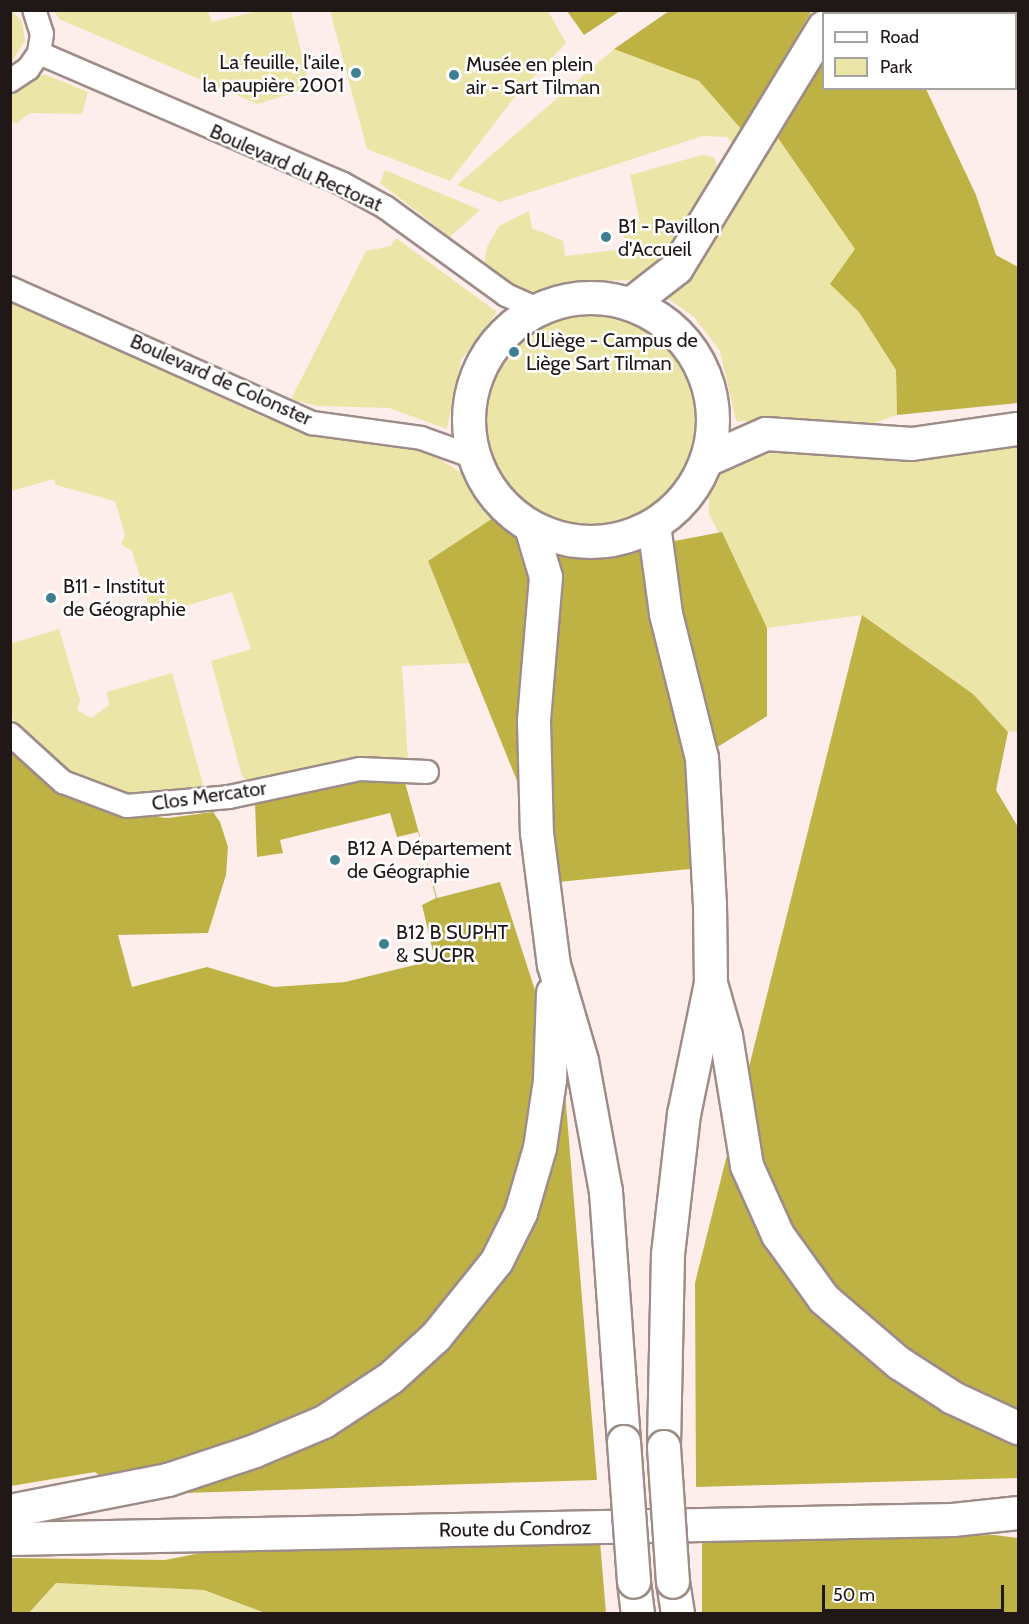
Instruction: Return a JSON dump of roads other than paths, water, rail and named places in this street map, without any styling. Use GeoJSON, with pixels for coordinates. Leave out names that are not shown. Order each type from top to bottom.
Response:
{"type":"FeatureCollection","features":[{"type":"Feature","properties":{"kind":"main road"},"geometry":{"type":"LineString","coordinates":[[631,304],[677,268],[822,30]]}},
{"type":"Feature","properties":{"kind":"main road"},"geometry":{"type":"LineString","coordinates":[[580,298],[631,304],[684,339],[701,366],[711,397],[707,460],[689,493],[654,525],[593,542],[531,527],[506,509],[474,457],[469,418],[478,370],[493,345],[538,309],[580,298]]}},
{"type":"Feature","properties":{"kind":"main road"},"geometry":{"type":"LineString","coordinates":[[707,460],[766,434],[912,444],[1018,429]]}},
{"type":"Feature","properties":{"kind":"main road"},"geometry":{"type":"LineString","coordinates":[[654,525],[666,614],[702,758],[711,983],[726,1036],[747,1166],[778,1235],[824,1299],[899,1363],[953,1398],[1018,1428]]}},
{"type":"Feature","properties":{"kind":"main road"},"geometry":{"type":"LineString","coordinates":[[531,527],[546,577],[534,721],[537,833],[554,965],[582,1061],[606,1192],[638,1614]]}},
{"type":"Feature","properties":{"kind":"main road"},"geometry":{"type":"LineString","coordinates":[[10,1511],[168,1480],[255,1451],[324,1422],[391,1378],[436,1336],[491,1269],[521,1213],[540,1148],[550,1080],[554,965]]}},
{"type":"Feature","properties":{"kind":"main road"},"geometry":{"type":"LineString","coordinates":[[678,1614],[673,1582],[664,1447],[668,1254],[684,1114],[711,983]]}},
{"type":"Feature","properties":{"kind":"main road","name":"Route du Condroz"},"geometry":{"type":"LineString","coordinates":[[10,1519],[1018,1498]]}},
{"type":"Feature","properties":{"kind":"main road","name":"Route du Condroz"},"geometry":{"type":"LineString","coordinates":[[10,1539],[953,1520],[1018,1513]]}},
{"type":"Feature","properties":{"kind":"main road"},"geometry":{"type":"LineString","coordinates":[[953,1520],[1018,1529]]}},
{"type":"Feature","properties":{"kind":"street"},"geometry":{"type":"LineString","coordinates":[[10,81],[28,69],[39,53],[42,34],[34,10]]}},
{"type":"Feature","properties":{"kind":"street","name":"Boulevard du Rectorat"},"geometry":{"type":"LineString","coordinates":[[39,53],[343,184],[386,207],[506,295],[538,309]]}},
{"type":"Feature","properties":{"kind":"street","name":"Boulevard de Colonster"},"geometry":{"type":"LineString","coordinates":[[10,288],[312,423],[421,438],[474,457]]}},
{"type":"Feature","properties":{"kind":"street","name":"Clos Mercator"},"geometry":{"type":"LineString","coordinates":[[10,735],[63,782],[127,806],[229,797],[360,769],[427,772]]}},
{"type":"Feature","properties":{"kind":"place","name":"La feuille, l'aile, la paupière 2001"},"geometry":{"type":"Point","coordinates":[356,73]}},
{"type":"Feature","properties":{"kind":"place","name":"Musée en plein air - Sart Tilman"},"geometry":{"type":"Point","coordinates":[454,75]}},
{"type":"Feature","properties":{"kind":"place","name":"B1 - Pavillon d'Accueil"},"geometry":{"type":"Point","coordinates":[606,237]}},
{"type":"Feature","properties":{"kind":"place","name":"ULiège - Campus de Liège Sart Tilman"},"geometry":{"type":"Point","coordinates":[514,352]}},
{"type":"Feature","properties":{"kind":"place","name":"B11 - Institut de Géographie"},"geometry":{"type":"Point","coordinates":[51,598]}},
{"type":"Feature","properties":{"kind":"place","name":"B12 A Département de Géographie"},"geometry":{"type":"Point","coordinates":[335,860]}},
{"type":"Feature","properties":{"kind":"place","name":"B12 B SUPHT & SUCPR"},"geometry":{"type":"Point","coordinates":[384,944]}}]}
